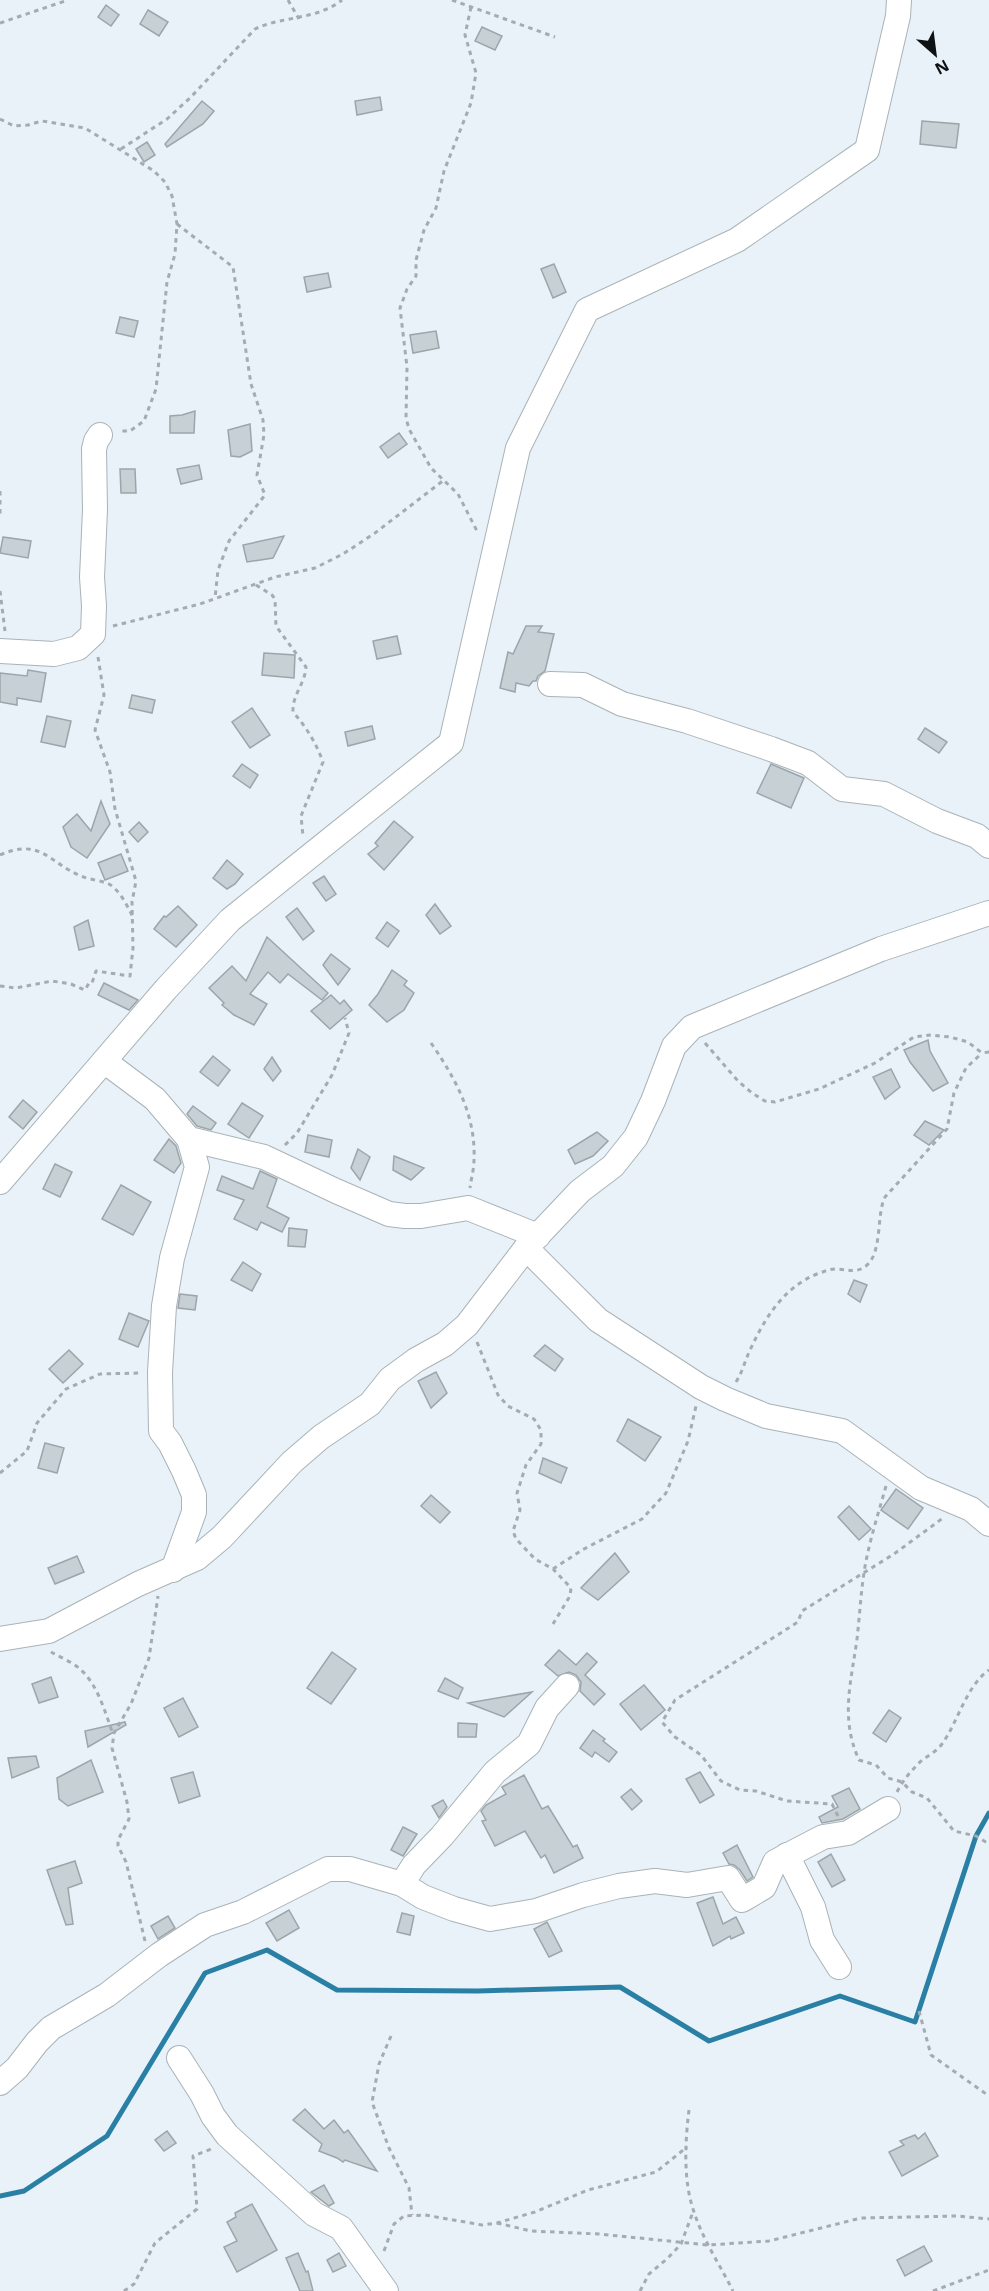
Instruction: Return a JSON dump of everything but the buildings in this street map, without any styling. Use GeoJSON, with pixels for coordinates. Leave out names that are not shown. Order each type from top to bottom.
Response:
{"type":"FeatureCollection","features":[{"type":"Feature","properties":{"kind":"street"},"geometry":{"type":"LineString","coordinates":[[0,1182],[166,988],[230,920],[451,743],[518,448],[587,310],[737,240],[867,150],[898,16],[899,0]]}},
{"type":"Feature","properties":{"kind":"street"},"geometry":{"type":"LineString","coordinates":[[3,651],[54,654],[78,648],[93,634],[94,449],[100,435]]}},
{"type":"Feature","properties":{"kind":"street"},"geometry":{"type":"LineString","coordinates":[[550,684],[583,684],[622,704],[687,721],[771,749],[808,764],[842,789],[884,794],[937,820],[977,836],[989,846]]}},
{"type":"Feature","properties":{"kind":"street"},"geometry":{"type":"LineString","coordinates":[[0,1639],[49,1630],[138,1584],[171,1572],[197,1558],[222,1537],[292,1462],[321,1437],[370,1404],[390,1379],[416,1360],[445,1344],[467,1325],[532,1242],[580,1191],[613,1166],[636,1137],[653,1101],[674,1046],[692,1026],[881,949],[989,913]]}},
{"type":"Feature","properties":{"kind":"street"},"geometry":{"type":"LineString","coordinates":[[104,1060],[155,1099],[189,1139],[197,1167],[172,1258],[164,1306],[160,1372],[161,1431],[194,1495],[194,1512],[171,1572]]}},
{"type":"Feature","properties":{"kind":"street"},"geometry":{"type":"LineString","coordinates":[[189,1139],[264,1157],[389,1214],[421,1216],[468,1208],[532,1242],[598,1320],[701,1387],[766,1416],[842,1431],[921,1488],[971,1509],[989,1524]]}},
{"type":"Feature","properties":{"kind":"street"},"geometry":{"type":"LineString","coordinates":[[402,1884],[414,1865],[442,1836],[495,1772],[519,1755],[529,1744],[547,1708],[567,1686]]}},
{"type":"Feature","properties":{"kind":"street"},"geometry":{"type":"LineString","coordinates":[[0,2083],[17,2068],[36,2042],[51,2028],[107,1995],[151,1961],[205,1925],[243,1912],[328,1869],[350,1869],[402,1884],[423,1897],[490,1919],[536,1911],[619,1886],[655,1881],[687,1885],[728,1878],[742,1900],[764,1887],[775,1862],[823,1837],[848,1833],[888,1809]]}},
{"type":"Feature","properties":{"kind":"street"},"geometry":{"type":"LineString","coordinates":[[787,1855],[813,1907],[822,1940],[838,1967]]}},
{"type":"Feature","properties":{"kind":"street"},"geometry":{"type":"LineString","coordinates":[[179,2058],[213,2116],[232,2141],[314,2214],[342,2228],[386,2291]]}},
{"type":"Feature","properties":{"kind":"path"},"geometry":{"type":"LineString","coordinates":[[0,23],[68,0]]}},
{"type":"Feature","properties":{"kind":"path"},"geometry":{"type":"LineString","coordinates":[[288,0],[299,19]]}},
{"type":"Feature","properties":{"kind":"path"},"geometry":{"type":"LineString","coordinates":[[121,149],[167,119],[255,29],[266,24],[299,19],[342,0]]}},
{"type":"Feature","properties":{"kind":"path"},"geometry":{"type":"LineString","coordinates":[[453,0],[516,24],[539,29],[555,37]]}},
{"type":"Feature","properties":{"kind":"path"},"geometry":{"type":"LineString","coordinates":[[471,7],[465,35],[476,73],[471,103],[444,171],[436,208],[424,230],[416,260],[416,276],[407,289],[400,309],[407,368],[406,418],[409,429],[431,468],[458,494],[492,562]]}},
{"type":"Feature","properties":{"kind":"path"},"geometry":{"type":"LineString","coordinates":[[0,119],[14,126],[42,121],[85,128],[154,171],[165,182],[172,196],[177,224],[175,254],[167,282],[156,389],[144,421],[130,431],[112,431],[100,435]]}},
{"type":"Feature","properties":{"kind":"path"},"geometry":{"type":"LineString","coordinates":[[177,224],[233,267],[251,384],[263,420],[262,448],[257,475],[265,495],[229,541],[218,570],[215,598]]}},
{"type":"Feature","properties":{"kind":"path"},"geometry":{"type":"LineString","coordinates":[[0,986],[16,988],[52,981],[71,984],[85,990],[89,983],[92,983],[96,971],[130,976],[132,902],[136,882],[115,809],[110,772],[95,730],[104,695],[93,634],[120,623],[180,610],[275,577],[315,568],[343,554],[375,533],[444,480]]}},
{"type":"Feature","properties":{"kind":"path"},"geometry":{"type":"LineString","coordinates":[[0,491],[0,518]]}},
{"type":"Feature","properties":{"kind":"path"},"geometry":{"type":"LineString","coordinates":[[256,585],[275,599],[276,626],[306,667],[306,677],[292,702],[293,712],[306,726],[323,762],[301,816],[306,859]]}},
{"type":"Feature","properties":{"kind":"path"},"geometry":{"type":"LineString","coordinates":[[0,591],[3,651]]}},
{"type":"Feature","properties":{"kind":"path"},"geometry":{"type":"LineString","coordinates":[[0,855],[13,849],[42,851],[74,873],[93,881],[104,881],[111,884],[124,900],[133,918]]}},
{"type":"Feature","properties":{"kind":"path"},"geometry":{"type":"LineString","coordinates":[[264,1157],[283,1148],[297,1133],[332,1075],[349,1033],[345,1018]]}},
{"type":"Feature","properties":{"kind":"path"},"geometry":{"type":"LineString","coordinates":[[692,1026],[738,1081],[765,1101],[775,1101],[819,1089],[875,1063],[914,1037],[932,1035],[968,1042],[982,1053]]}},
{"type":"Feature","properties":{"kind":"path"},"geometry":{"type":"LineString","coordinates":[[431,1043],[454,1076],[471,1118],[474,1161],[468,1208]]}},
{"type":"Feature","properties":{"kind":"path"},"geometry":{"type":"LineString","coordinates":[[724,1399],[744,1369],[750,1350],[776,1304],[791,1290],[814,1275],[833,1269],[854,1272],[867,1266],[875,1252],[881,1220],[880,1206],[885,1197],[947,1129],[954,1093],[966,1068],[982,1053],[989,1052]]}},
{"type":"Feature","properties":{"kind":"path"},"geometry":{"type":"LineString","coordinates":[[467,1325],[478,1343],[498,1395],[508,1406],[534,1419],[541,1430],[541,1444],[526,1465],[518,1493],[520,1516],[513,1531],[516,1539],[535,1559],[553,1569],[571,1588],[570,1596],[553,1624]]}},
{"type":"Feature","properties":{"kind":"path"},"geometry":{"type":"LineString","coordinates":[[0,1473],[27,1450],[37,1423],[66,1389],[100,1374],[160,1372]]}},
{"type":"Feature","properties":{"kind":"path"},"geometry":{"type":"LineString","coordinates":[[553,1569],[582,1550],[642,1519],[666,1493],[688,1441],[701,1387]]}},
{"type":"Feature","properties":{"kind":"path"},"geometry":{"type":"LineString","coordinates":[[891,1466],[864,1574],[854,1660],[848,1686],[847,1718],[851,1743],[859,1760],[876,1765],[888,1778],[902,1782],[912,1792],[927,1798],[954,1831],[976,1836],[989,1844]]}},
{"type":"Feature","properties":{"kind":"path"},"geometry":{"type":"LineString","coordinates":[[848,1833],[831,1804],[787,1801],[756,1791],[740,1790],[721,1781],[701,1755],[675,1737],[662,1722],[675,1700],[798,1622],[802,1611],[864,1574],[948,1515],[959,1504]]}},
{"type":"Feature","properties":{"kind":"path"},"geometry":{"type":"LineString","coordinates":[[151,1961],[126,1862],[118,1846],[118,1840],[129,1819],[127,1802],[112,1748],[114,1735],[131,1704],[149,1658],[156,1622],[158,1591],[171,1572]]}},
{"type":"Feature","properties":{"kind":"path"},"geometry":{"type":"LineString","coordinates":[[50,1651],[79,1669],[91,1682],[114,1735]]}},
{"type":"Feature","properties":{"kind":"path"},"geometry":{"type":"LineString","coordinates":[[888,1809],[902,1782],[920,1762],[939,1748],[955,1725],[972,1688],[989,1670]]}},
{"type":"Feature","properties":{"kind":"path"},"geometry":{"type":"LineString","coordinates":[[919,2011],[931,2055],[989,2096]]}},
{"type":"Feature","properties":{"kind":"path"},"geometry":{"type":"LineString","coordinates":[[392,2036],[378,2064],[372,2102],[389,2148],[409,2188],[412,2216]]}},
{"type":"Feature","properties":{"kind":"path"},"geometry":{"type":"LineString","coordinates":[[689,2110],[688,2181],[694,2212],[708,2245],[733,2291]]}},
{"type":"Feature","properties":{"kind":"path"},"geometry":{"type":"LineString","coordinates":[[124,2291],[134,2284],[155,2243],[197,2209],[193,2156],[232,2141]]}},
{"type":"Feature","properties":{"kind":"path"},"geometry":{"type":"LineString","coordinates":[[382,2256],[394,2224],[404,2216],[450,2218],[482,2225],[497,2223],[535,2212],[588,2190],[656,2172],[687,2147]]}},
{"type":"Feature","properties":{"kind":"path"},"geometry":{"type":"LineString","coordinates":[[640,2291],[649,2274],[681,2244],[694,2212]]}},
{"type":"Feature","properties":{"kind":"path"},"geometry":{"type":"LineString","coordinates":[[497,2223],[531,2231],[599,2234],[708,2245],[769,2241],[861,2218],[957,2216],[989,2218]]}},
{"type":"Feature","properties":{"kind":"path"},"geometry":{"type":"LineString","coordinates":[[933,2291],[989,2270]]}},
{"type":"Feature","properties":{"kind":"waterway"},"geometry":{"type":"LineString","coordinates":[[0,2196],[24,2191],[107,2136],[205,1973],[267,1950],[337,1990],[478,1991],[620,1987],[709,2041],[840,1996],[915,2022],[976,1836],[989,1813]]}}]}
